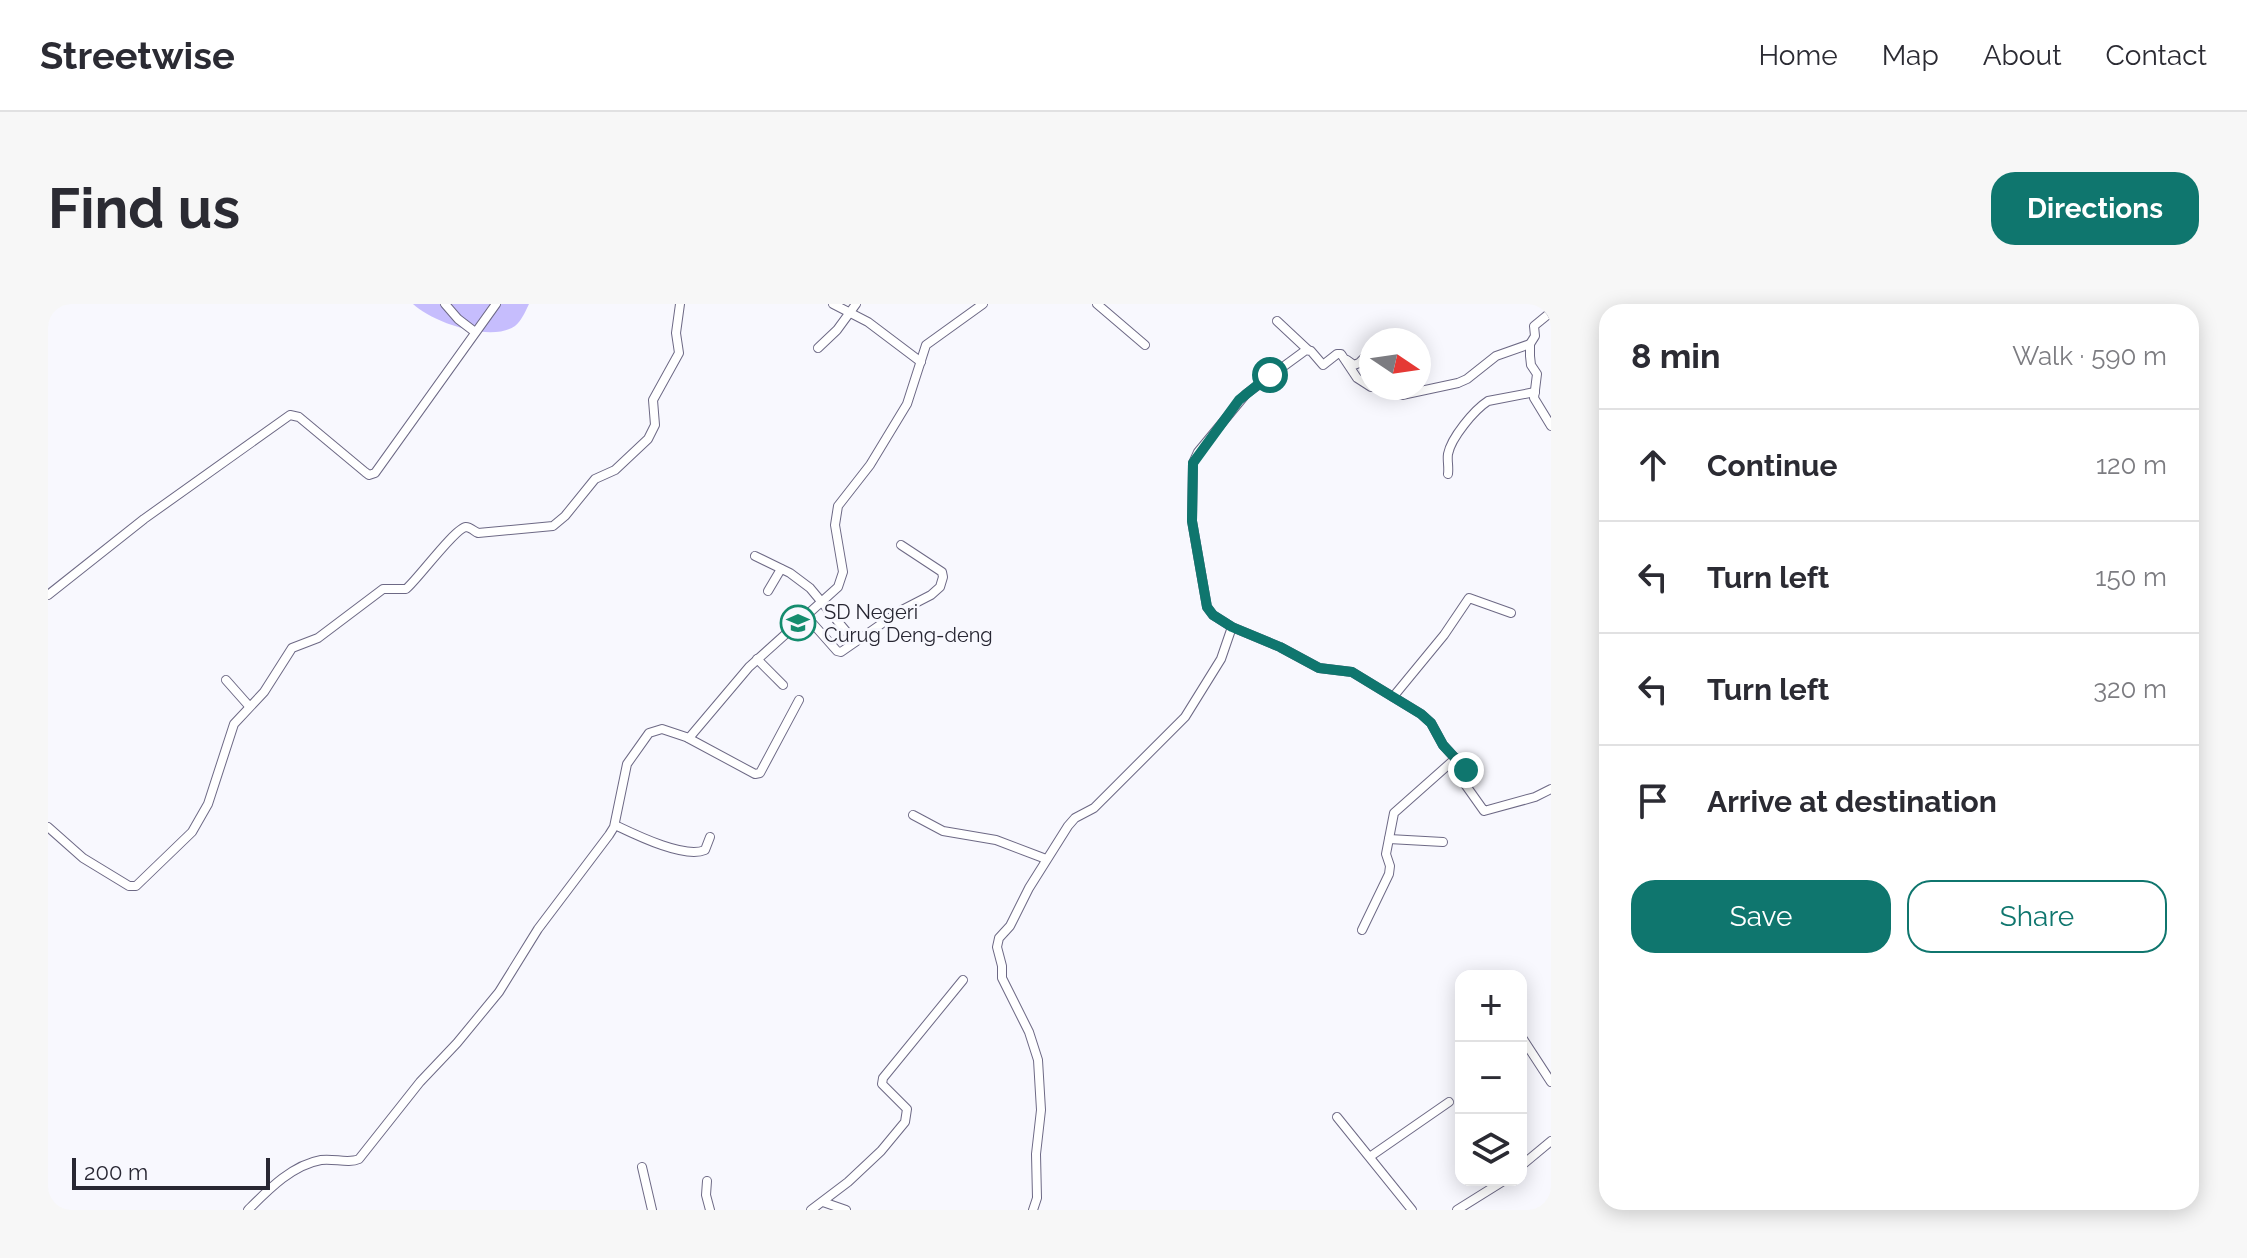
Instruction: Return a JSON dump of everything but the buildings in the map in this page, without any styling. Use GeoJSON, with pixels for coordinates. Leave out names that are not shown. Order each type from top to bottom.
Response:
{"type":"FeatureCollection","features":[{"type":"Feature","properties":{"kind":"street"},"geometry":{"type":"LineString","coordinates":[[445,304],[475,332]]}},
{"type":"Feature","properties":{"kind":"street"},"geometry":{"type":"LineString","coordinates":[[48,595],[144,519],[287,416],[299,417],[365,472],[373,474],[496,304]]}},
{"type":"Feature","properties":{"kind":"street"},"geometry":{"type":"LineString","coordinates":[[48,827],[83,858],[131,887],[136,886],[182,844],[200,819],[211,796],[234,724],[264,692],[292,648],[318,638],[383,589],[406,589],[448,541],[464,528],[478,533],[553,526],[595,479],[615,470],[646,442],[655,425],[653,400],[679,353],[676,333],[680,304]]}},
{"type":"Feature","properties":{"kind":"street"},"geometry":{"type":"LineString","coordinates":[[833,304],[853,308],[921,362]]}},
{"type":"Feature","properties":{"kind":"street"},"geometry":{"type":"LineString","coordinates":[[688,738],[757,659],[838,587],[843,576],[835,525],[838,506],[870,465],[903,411],[929,341],[983,304]]}},
{"type":"Feature","properties":{"kind":"street"},"geometry":{"type":"LineString","coordinates":[[1097,304],[1145,345]]}},
{"type":"Feature","properties":{"kind":"street"},"geometry":{"type":"LineString","coordinates":[[818,348],[853,308]]}},
{"type":"Feature","properties":{"kind":"street"},"geometry":{"type":"LineString","coordinates":[[1551,312],[1534,326],[1535,336],[1530,344],[1530,361],[1537,374],[1536,402],[1551,426]]}},
{"type":"Feature","properties":{"kind":"street"},"geometry":{"type":"LineString","coordinates":[[1277,321],[1323,365],[1337,354],[1343,355],[1359,379]]}},
{"type":"Feature","properties":{"kind":"street"},"geometry":{"type":"LineString","coordinates":[[1431,389],[1464,381],[1496,356],[1530,344]]}},
{"type":"Feature","properties":{"kind":"street"},"geometry":{"type":"LineString","coordinates":[[1308,350],[1246,394],[1193,463],[1192,521],[1203,595],[1209,611],[1232,627],[1319,668],[1352,672],[1428,720],[1443,745],[1466,771],[1462,780],[1485,812],[1551,789]]}},
{"type":"Feature","properties":{"kind":"street"},"geometry":{"type":"LineString","coordinates":[[1347,360],[1354,365],[1359,363]]}},
{"type":"Feature","properties":{"kind":"street"},"geometry":{"type":"LineString","coordinates":[[1448,474],[1447,458],[1454,437],[1482,405],[1488,401],[1535,392]]}},
{"type":"Feature","properties":{"kind":"street"},"geometry":{"type":"LineString","coordinates":[[806,616],[841,652],[880,623],[940,587],[942,572],[901,545]]}},
{"type":"Feature","properties":{"kind":"street"},"geometry":{"type":"LineString","coordinates":[[755,556],[810,588],[855,642]]}},
{"type":"Feature","properties":{"kind":"street"},"geometry":{"type":"LineString","coordinates":[[768,591],[781,569]]}},
{"type":"Feature","properties":{"kind":"street"},"geometry":{"type":"LineString","coordinates":[[1393,697],[1444,635],[1467,600],[1471,598],[1511,613]]}},
{"type":"Feature","properties":{"kind":"street"},"geometry":{"type":"LineString","coordinates":[[1033,1210],[1037,1198],[1036,1154],[1041,1124],[1038,1060],[1029,1032],[1002,980],[1002,966],[997,952],[999,938],[1010,926],[1046,859],[1075,818],[1094,808],[1185,717],[1221,659],[1232,627]]}},
{"type":"Feature","properties":{"kind":"street"},"geometry":{"type":"LineString","coordinates":[[757,659],[783,685]]}},
{"type":"Feature","properties":{"kind":"street"},"geometry":{"type":"LineString","coordinates":[[226,680],[249,706]]}},
{"type":"Feature","properties":{"kind":"street"},"geometry":{"type":"LineString","coordinates":[[248,1210],[281,1180],[302,1167],[321,1160],[359,1159],[420,1082],[468,1031],[499,992],[538,929],[615,825],[627,764],[649,733],[662,729],[688,738],[755,774],[760,773],[799,700]]}},
{"type":"Feature","properties":{"kind":"street"},"geometry":{"type":"LineString","coordinates":[[1362,930],[1389,874],[1390,866],[1386,858],[1392,820],[1399,808],[1456,758]]}},
{"type":"Feature","properties":{"kind":"street"},"geometry":{"type":"LineString","coordinates":[[913,815],[943,831],[996,840],[1046,859]]}},
{"type":"Feature","properties":{"kind":"street"},"geometry":{"type":"LineString","coordinates":[[615,825],[657,843],[695,853],[705,850],[710,837]]}},
{"type":"Feature","properties":{"kind":"street"},"geometry":{"type":"LineString","coordinates":[[1389,839],[1443,842]]}},
{"type":"Feature","properties":{"kind":"street"},"geometry":{"type":"LineString","coordinates":[[811,1210],[861,1171],[905,1122],[907,1109],[882,1084],[883,1078],[963,980]]}},
{"type":"Feature","properties":{"kind":"street"},"geometry":{"type":"LineString","coordinates":[[1525,1042],[1551,1082]]}},
{"type":"Feature","properties":{"kind":"street"},"geometry":{"type":"LineString","coordinates":[[1371,1156],[1449,1102]]}},
{"type":"Feature","properties":{"kind":"street"},"geometry":{"type":"LineString","coordinates":[[1337,1117],[1412,1210]]}},
{"type":"Feature","properties":{"kind":"street"},"geometry":{"type":"LineString","coordinates":[[1527,1161],[1547,1144],[1551,1157]]}},
{"type":"Feature","properties":{"kind":"street"},"geometry":{"type":"LineString","coordinates":[[642,1167],[652,1210]]}},
{"type":"Feature","properties":{"kind":"street"},"geometry":{"type":"LineString","coordinates":[[707,1181],[706,1195],[710,1210]]}},
{"type":"Feature","properties":{"kind":"street"},"geometry":{"type":"LineString","coordinates":[[1457,1210],[1495,1186]]}},
{"type":"Feature","properties":{"kind":"street"},"geometry":{"type":"LineString","coordinates":[[823,1202],[846,1210]]}},
{"type":"Feature","properties":{"kind":"shaded area"},"geometry":{"type":"Polygon","coordinates":[[[413,304],[529,304],[515,326],[492,332],[447,323],[413,304]]]}},
{"type":"Feature","properties":{"kind":"place","name":"SD Negeri Curug Deng-deng"},"geometry":{"type":"Point","coordinates":[798,623]}},
{"type":"Feature","properties":{"kind":"route"},"geometry":{"type":"LineString","coordinates":[[1270,375],[1239,400],[1198,452],[1193,463],[1192,521],[1207,607],[1213,615],[1232,627],[1319,668],[1352,672],[1421,714],[1466,770]]}}]}
